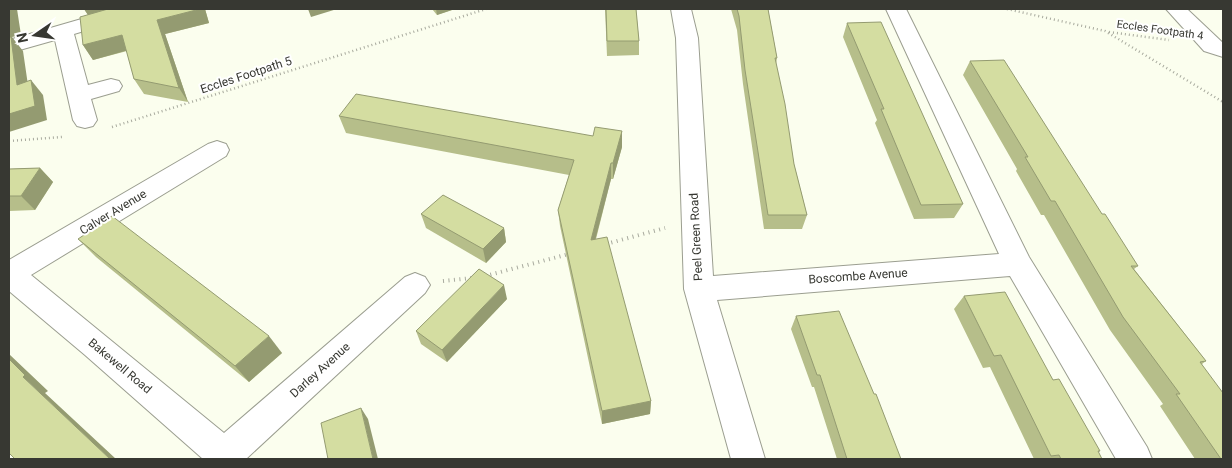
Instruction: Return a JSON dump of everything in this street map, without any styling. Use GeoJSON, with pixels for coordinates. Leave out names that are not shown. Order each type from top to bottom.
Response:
{"type":"FeatureCollection","features":[{"type":"Feature","properties":{"kind":"street"},"geometry":{"type":"LineString","coordinates":[[9,46],[137,9]]}},
{"type":"Feature","properties":{"kind":"street","name":"Peel Green Road"},"geometry":{"type":"LineString","coordinates":[[681,9],[687,38],[699,289],[748,459]]}},
{"type":"Feature","properties":{"kind":"street"},"geometry":{"type":"LineString","coordinates":[[896,9],[1018,264],[1135,459]]}},
{"type":"Feature","properties":{"kind":"street"},"geometry":{"type":"LineString","coordinates":[[1176,9],[1217,49]]}},
{"type":"Feature","properties":{"kind":"street"},"geometry":{"type":"LineString","coordinates":[[63,31],[85,120]]}},
{"type":"Feature","properties":{"kind":"street"},"geometry":{"type":"LineString","coordinates":[[79,95],[111,86]]}},
{"type":"Feature","properties":{"kind":"street","name":"Calver Avenue"},"geometry":{"type":"LineString","coordinates":[[9,274],[216,150]]}},
{"type":"Feature","properties":{"kind":"street","name":"Boscombe Avenue"},"geometry":{"type":"LineString","coordinates":[[699,289],[1018,264]]}},
{"type":"Feature","properties":{"kind":"street","name":"Bakewell Road"},"geometry":{"type":"LineString","coordinates":[[9,274],[227,457]]}},
{"type":"Feature","properties":{"kind":"street","name":"Darley Avenue"},"geometry":{"type":"LineString","coordinates":[[227,457],[415,284]]}},
{"type":"Feature","properties":{"kind":"path","name":"Eccles Footpath 5"},"geometry":{"type":"LineString","coordinates":[[111,127],[486,9]]}},
{"type":"Feature","properties":{"kind":"path"},"geometry":{"type":"LineString","coordinates":[[1007,9],[1105,31],[1223,102]]}},
{"type":"Feature","properties":{"kind":"path","name":"Eccles Footpath 4"},"geometry":{"type":"LineString","coordinates":[[1105,31],[1217,49]]}},
{"type":"Feature","properties":{"kind":"path"},"geometry":{"type":"LineString","coordinates":[[9,141],[65,136]]}},
{"type":"Feature","properties":{"kind":"path"},"geometry":{"type":"LineString","coordinates":[[602,245],[695,220]]}},
{"type":"Feature","properties":{"kind":"path"},"geometry":{"type":"LineString","coordinates":[[415,284],[480,277],[574,252]]}},
{"type":"Feature","properties":{"kind":"building"},"geometry":{"type":"Polygon","coordinates":[[[108,9],[200,9],[157,20],[179,88],[134,79],[122,35],[83,45],[80,17],[108,9]]]}},
{"type":"Feature","properties":{"kind":"building"},"geometry":{"type":"Polygon","coordinates":[[[606,9],[636,9],[639,41],[607,41],[606,9]]]}},
{"type":"Feature","properties":{"kind":"building"},"geometry":{"type":"Polygon","coordinates":[[[737,9],[768,9],[794,164],[807,215],[768,215],[737,9]]]}},
{"type":"Feature","properties":{"kind":"building"},"geometry":{"type":"Polygon","coordinates":[[[881,22],[963,204],[921,205],[881,109],[884,109],[847,23],[881,22]]]}},
{"type":"Feature","properties":{"kind":"building"},"geometry":{"type":"Polygon","coordinates":[[[9,37],[11,37],[17,85],[31,80],[35,106],[9,114],[9,37]]]}},
{"type":"Feature","properties":{"kind":"building"},"geometry":{"type":"Polygon","coordinates":[[[1004,60],[1102,214],[1105,214],[1138,266],[1131,266],[1206,361],[1200,362],[1223,393],[1223,459],[1221,459],[1176,394],[1180,394],[1123,317],[1055,201],[1051,201],[1025,157],[1028,157],[970,61],[1004,60]]]}},
{"type":"Feature","properties":{"kind":"building"},"geometry":{"type":"Polygon","coordinates":[[[356,94],[593,136],[595,127],[622,131],[613,163],[611,163],[591,240],[607,237],[651,401],[602,411],[558,210],[574,160],[339,116],[356,94]]]}},
{"type":"Feature","properties":{"kind":"building"},"geometry":{"type":"Polygon","coordinates":[[[40,168],[21,196],[9,196],[9,169],[40,168]]]}},
{"type":"Feature","properties":{"kind":"building"},"geometry":{"type":"Polygon","coordinates":[[[443,195],[504,228],[483,249],[421,214],[443,195]]]}},
{"type":"Feature","properties":{"kind":"building"},"geometry":{"type":"Polygon","coordinates":[[[112,216],[269,336],[235,366],[78,239],[112,216]]]}},
{"type":"Feature","properties":{"kind":"building"},"geometry":{"type":"Polygon","coordinates":[[[479,269],[504,285],[442,350],[416,331],[479,269]]]}},
{"type":"Feature","properties":{"kind":"building"},"geometry":{"type":"Polygon","coordinates":[[[1005,292],[1053,380],[1059,379],[1100,451],[1098,451],[1102,459],[1061,459],[1059,455],[1051,456],[1001,355],[994,356],[964,296],[1005,292]]]}},
{"type":"Feature","properties":{"kind":"building"},"geometry":{"type":"Polygon","coordinates":[[[839,311],[874,394],[876,394],[901,459],[847,459],[820,375],[817,375],[796,316],[839,311]]]}},
{"type":"Feature","properties":{"kind":"building"},"geometry":{"type":"Polygon","coordinates":[[[9,359],[25,375],[23,377],[110,459],[15,459],[9,453],[9,359]]]}},
{"type":"Feature","properties":{"kind":"building"},"geometry":{"type":"Polygon","coordinates":[[[361,408],[373,459],[328,459],[321,423],[361,408]]]}}]}
